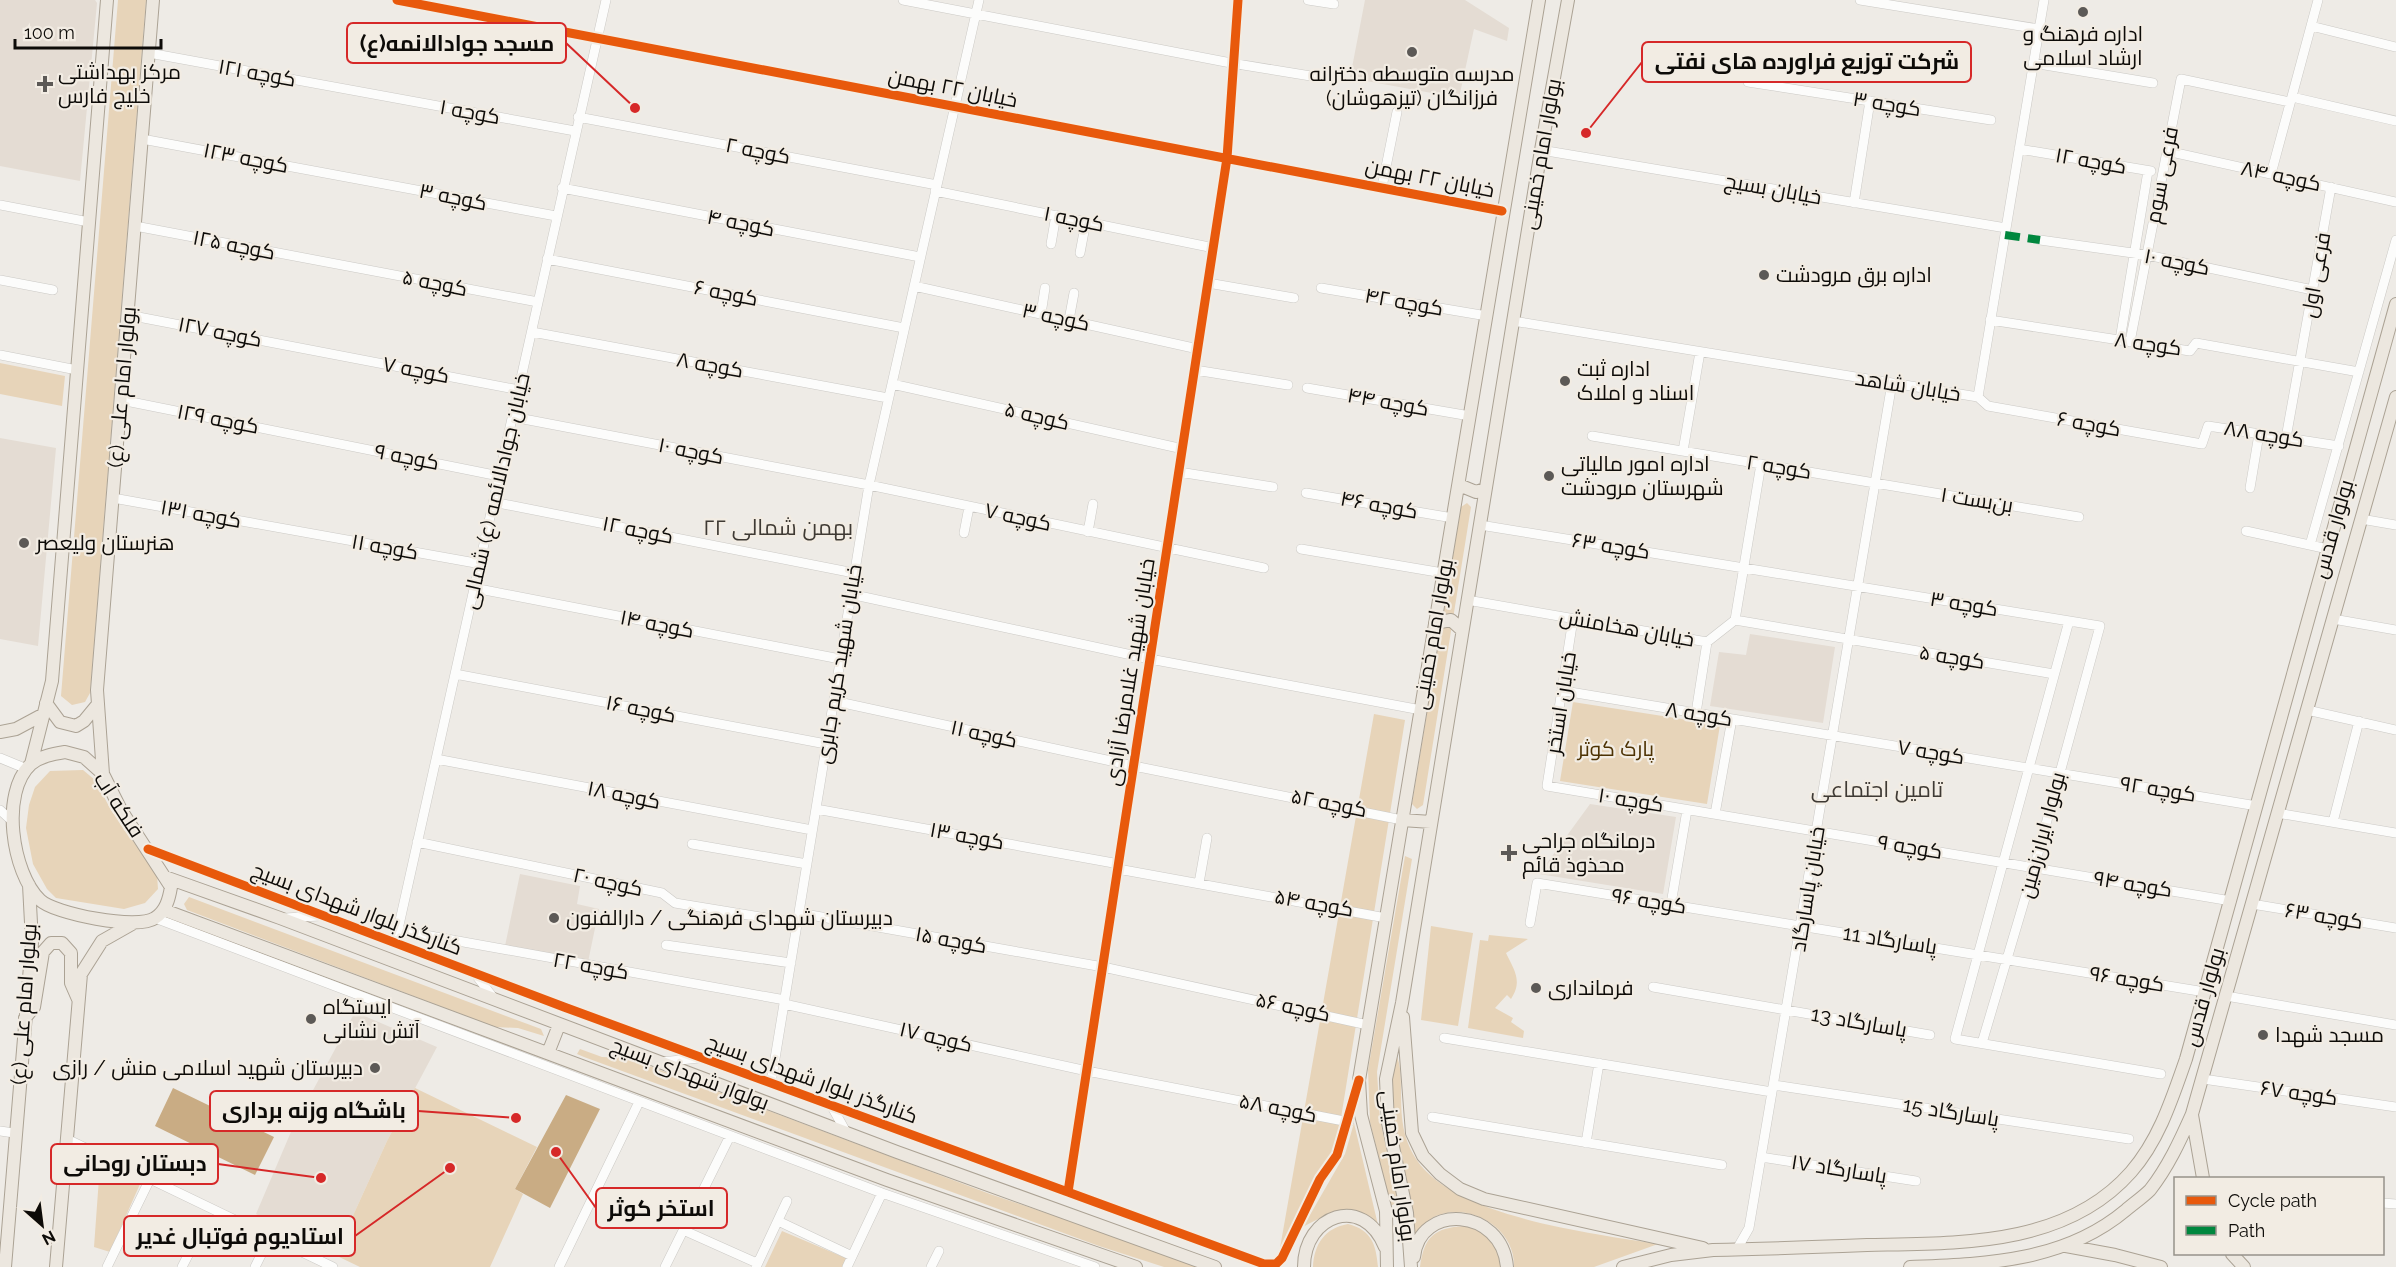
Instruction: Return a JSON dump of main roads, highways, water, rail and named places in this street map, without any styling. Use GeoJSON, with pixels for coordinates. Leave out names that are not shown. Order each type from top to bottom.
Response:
{"type":"FeatureCollection","features":[{"type":"Feature","properties":{"kind":"main road"},"geometry":{"type":"LineString","coordinates":[[107,0],[52,681],[29,767],[13,798],[11,820],[13,840],[29,884],[39,899],[50,908],[132,924]]}},
{"type":"Feature","properties":{"kind":"main road","name":"بولوار امام علی (ع)"},"geometry":{"type":"LineString","coordinates":[[103,774],[98,704],[153,0]]}},
{"type":"Feature","properties":{"kind":"main road","name":"بولوار امام خمینی"},"geometry":{"type":"LineString","coordinates":[[1387,1267],[1386,1211],[1361,1115],[1359,1080],[1487,316],[1502,211],[1539,0]]}},
{"type":"Feature","properties":{"kind":"main road","name":"بولوار امام خمینی"},"geometry":{"type":"LineString","coordinates":[[1412,1267],[1407,1213],[1388,1123],[1386,1079],[1402,1003],[1541,150],[1568,0]]}},
{"type":"Feature","properties":{"kind":"main road","name":"بولوار قدس"},"geometry":{"type":"LineString","coordinates":[[1623,1267],[1671,1255],[1713,1250],[1974,1242],[2019,1234],[2055,1223],[2095,1204],[2130,1173],[2150,1147],[2171,1103],[2205,992],[2396,304]]}},
{"type":"Feature","properties":{"kind":"main road","name":"بولوار قدس"},"geometry":{"type":"LineString","coordinates":[[1910,1267],[1968,1266],[2025,1258],[2066,1246],[2109,1224],[2148,1191],[2170,1161],[2192,1114],[2203,1078],[2396,397]]}},
{"type":"Feature","properties":{"kind":"main road"},"geometry":{"type":"LineString","coordinates":[[1459,485],[1476,492],[1485,489]]}},
{"type":"Feature","properties":{"kind":"main road"},"geometry":{"type":"LineString","coordinates":[[1435,623],[1451,620],[1462,630]]}},
{"type":"Feature","properties":{"kind":"main road"},"geometry":{"type":"LineString","coordinates":[[45,708],[60,722],[76,726],[84,721],[98,704]]}},
{"type":"Feature","properties":{"kind":"main road"},"geometry":{"type":"LineString","coordinates":[[0,732],[16,729],[45,708]]}},
{"type":"Feature","properties":{"kind":"main road","name":"فلکه آب"},"geometry":{"type":"LineString","coordinates":[[29,767],[47,755],[65,752],[84,756],[103,774],[121,810],[171,887],[159,914]]}},
{"type":"Feature","properties":{"kind":"main road"},"geometry":{"type":"LineString","coordinates":[[1402,820],[1431,822]]}},
{"type":"Feature","properties":{"kind":"main road","name":"بولوار شهدای بسیج"},"geometry":{"type":"LineString","coordinates":[[165,878],[280,918],[559,1025],[1215,1267]]}},
{"type":"Feature","properties":{"kind":"main road","name":"بولوار امام علی (ع)"},"geometry":{"type":"LineString","coordinates":[[5,1267],[14,1133],[32,942],[29,884]]}},
{"type":"Feature","properties":{"kind":"main road"},"geometry":{"type":"LineString","coordinates":[[56,1267],[81,974],[102,941],[132,924],[159,914]]}},
{"type":"Feature","properties":{"kind":"main road","name":"بولوار شهدای بسیج"},"geometry":{"type":"LineString","coordinates":[[159,914],[274,951],[849,1166],[1136,1267]]}},
{"type":"Feature","properties":{"kind":"main road"},"geometry":{"type":"LineString","coordinates":[[25,1018],[34,1006],[43,952],[51,943],[62,943],[71,952],[70,983],[79,1003]]}},
{"type":"Feature","properties":{"kind":"main road"},"geometry":{"type":"LineString","coordinates":[[1402,1003],[1412,1132],[1423,1156],[1440,1174],[1460,1189],[1484,1199],[1713,1250]]}},
{"type":"Feature","properties":{"kind":"main road"},"geometry":{"type":"LineString","coordinates":[[549,1053],[559,1025]]}},
{"type":"Feature","properties":{"kind":"main road"},"geometry":{"type":"LineString","coordinates":[[2192,1114],[2203,1177]]}},
{"type":"Feature","properties":{"kind":"main road"},"geometry":{"type":"LineString","coordinates":[[1305,1267],[1308,1246],[1317,1230],[1328,1221],[1342,1215],[1357,1216],[1371,1224],[1380,1235],[1387,1253]]}},
{"type":"Feature","properties":{"kind":"main road"},"geometry":{"type":"LineString","coordinates":[[1412,1267],[1415,1246],[1426,1231],[1440,1222],[1459,1219],[1476,1221],[1490,1229],[1500,1240],[1507,1267]]}},
{"type":"Feature","properties":{"kind":"main road"},"geometry":{"type":"LineString","coordinates":[[2066,1246],[2161,1267]]}},
{"type":"Feature","properties":{"kind":"main road"},"geometry":{"type":"LineString","coordinates":[[2233,1255],[2244,1267]]}},
{"type":"Feature","properties":{"kind":"place","name":"اداره فرهنگ و ارشاد اسلامی"},"geometry":{"type":"Point","coordinates":[2083,12]}},
{"type":"Feature","properties":{"kind":"place","name":"مدرسه متوسطه دخترانه فرزانگان (تیزهوشان)"},"geometry":{"type":"Point","coordinates":[1412,52]}},
{"type":"Feature","properties":{"kind":"place","name":"مرکز بهداشتی خلیج فارس"},"geometry":{"type":"Point","coordinates":[45,84]}},
{"type":"Feature","properties":{"kind":"place","name":"مسجد جوادالانمه(ع)"},"geometry":{"type":"Point","coordinates":[635,108]}},
{"type":"Feature","properties":{"kind":"place","name":"شرکت توزیع فراورده های نفتی"},"geometry":{"type":"Point","coordinates":[1586,133]}},
{"type":"Feature","properties":{"kind":"place","name":"اداره برق مرودشت"},"geometry":{"type":"Point","coordinates":[1764,275]}},
{"type":"Feature","properties":{"kind":"place","name":"اداره ثبت اسناد و املاک"},"geometry":{"type":"Point","coordinates":[1565,381]}},
{"type":"Feature","properties":{"kind":"place","name":"اداره امور مالیاتی شهرستان مرودشت"},"geometry":{"type":"Point","coordinates":[1549,476]}},
{"type":"Feature","properties":{"kind":"place","name":"هنرستان ولیعصر"},"geometry":{"type":"Point","coordinates":[24,543]}},
{"type":"Feature","properties":{"kind":"place","name":"درمانگاه جراحی محذوذ قائم"},"geometry":{"type":"Point","coordinates":[1509,853]}},
{"type":"Feature","properties":{"kind":"place","name":"دبیرستان شهدای فرهنگی / دارالفنون"},"geometry":{"type":"Point","coordinates":[554,918]}},
{"type":"Feature","properties":{"kind":"place","name":"فرمانداری"},"geometry":{"type":"Point","coordinates":[1536,988]}},
{"type":"Feature","properties":{"kind":"place","name":"ایستگاه آتش نشانی"},"geometry":{"type":"Point","coordinates":[311,1019]}},
{"type":"Feature","properties":{"kind":"place","name":"مسجد شهدا"},"geometry":{"type":"Point","coordinates":[2263,1035]}},
{"type":"Feature","properties":{"kind":"place","name":"دبیرستان شهید اسلامی منش / رازی"},"geometry":{"type":"Point","coordinates":[375,1068]}},
{"type":"Feature","properties":{"kind":"place","name":"باشگاه وزنه برداری"},"geometry":{"type":"Point","coordinates":[516,1118]}},
{"type":"Feature","properties":{"kind":"place","name":"استخر کوثر"},"geometry":{"type":"Point","coordinates":[556,1152]}},
{"type":"Feature","properties":{"kind":"place","name":"استادیوم فوتبال غدیر"},"geometry":{"type":"Point","coordinates":[450,1168]}},
{"type":"Feature","properties":{"kind":"place","name":"دبستان روحانی"},"geometry":{"type":"Point","coordinates":[321,1178]}},
{"type":"Feature","properties":{"kind":"district","name":"۲۲ بهمن شمالی"},"geometry":{"type":"Point","coordinates":[778,527]}},
{"type":"Feature","properties":{"kind":"district","name":"تامین اجتماعی"},"geometry":{"type":"Point","coordinates":[1877,789]}},
{"type":"Feature","properties":{"kind":"park label","name":"پارک کوثر"},"geometry":{"type":"Point","coordinates":[1616,749]}}]}
